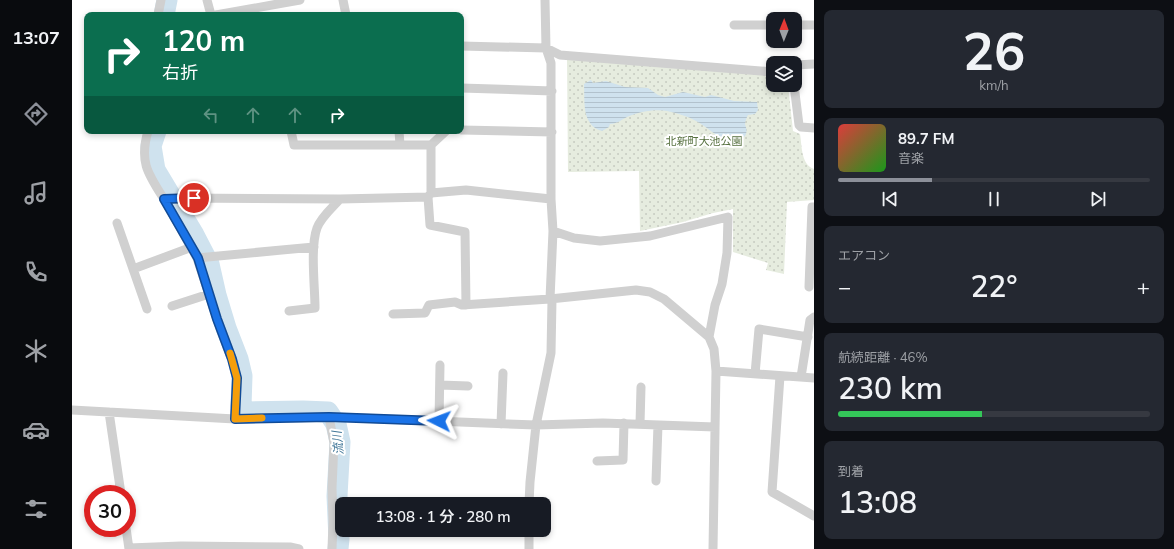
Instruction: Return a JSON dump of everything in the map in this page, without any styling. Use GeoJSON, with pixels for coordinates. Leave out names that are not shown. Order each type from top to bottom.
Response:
{"type":"FeatureCollection","features":[{"type":"Feature","properties":{"kind":"street"},"geometry":{"type":"LineString","coordinates":[[159,12],[161,0]]}},
{"type":"Feature","properties":{"kind":"street"},"geometry":{"type":"LineString","coordinates":[[207,0],[209,12]]}},
{"type":"Feature","properties":{"kind":"street"},"geometry":{"type":"LineString","coordinates":[[233,12],[300,0]]}},
{"type":"Feature","properties":{"kind":"street"},"geometry":{"type":"LineString","coordinates":[[343,0],[345,12]]}},
{"type":"Feature","properties":{"kind":"street"},"geometry":{"type":"LineString","coordinates":[[530,497],[530,482],[536,425],[551,353],[551,299],[554,231],[551,199],[552,91],[551,63],[546,48],[545,0]]}},
{"type":"Feature","properties":{"kind":"street"},"geometry":{"type":"LineString","coordinates":[[734,25],[766,25]]}},
{"type":"Feature","properties":{"kind":"street"},"geometry":{"type":"LineString","coordinates":[[802,25],[814,25]]}},
{"type":"Feature","properties":{"kind":"street"},"geometry":{"type":"LineString","coordinates":[[464,46],[546,48],[560,55],[766,71]]}},
{"type":"Feature","properties":{"kind":"street"},"geometry":{"type":"LineString","coordinates":[[802,65],[814,64]]}},
{"type":"Feature","properties":{"kind":"street"},"geometry":{"type":"LineString","coordinates":[[464,88],[552,91]]}},
{"type":"Feature","properties":{"kind":"street"},"geometry":{"type":"LineString","coordinates":[[795,92],[799,125],[801,127],[814,128]]}},
{"type":"Feature","properties":{"kind":"street"},"geometry":{"type":"LineString","coordinates":[[464,130],[552,132]]}},
{"type":"Feature","properties":{"kind":"street"},"geometry":{"type":"LineString","coordinates":[[147,134],[144,152],[149,175],[166,199],[192,247],[203,257],[209,294],[232,359],[237,378],[235,419]]}},
{"type":"Feature","properties":{"kind":"street"},"geometry":{"type":"LineString","coordinates":[[292,134],[294,145],[431,145],[443,134]]}},
{"type":"Feature","properties":{"kind":"street"},"geometry":{"type":"LineString","coordinates":[[399,134],[400,144]]}},
{"type":"Feature","properties":{"kind":"street"},"geometry":{"type":"LineString","coordinates":[[431,145],[430,225],[465,232],[466,305]]}},
{"type":"Feature","properties":{"kind":"street"},"geometry":{"type":"LineString","coordinates":[[166,199],[340,199],[430,195],[466,190],[551,199]]}},
{"type":"Feature","properties":{"kind":"street"},"geometry":{"type":"LineString","coordinates":[[290,311],[315,308],[314,247],[317,228],[328,212],[340,199]]}},
{"type":"Feature","properties":{"kind":"street"},"geometry":{"type":"LineString","coordinates":[[809,287],[812,266],[812,207],[814,207]]}},
{"type":"Feature","properties":{"kind":"street"},"geometry":{"type":"LineString","coordinates":[[554,231],[574,238],[600,241],[650,236],[728,217],[727,254],[722,284],[714,305],[709,337]]}},
{"type":"Feature","properties":{"kind":"street"},"geometry":{"type":"LineString","coordinates":[[117,223],[147,309]]}},
{"type":"Feature","properties":{"kind":"street"},"geometry":{"type":"LineString","coordinates":[[133,269],[192,247]]}},
{"type":"Feature","properties":{"kind":"street"},"geometry":{"type":"LineString","coordinates":[[203,257],[314,247]]}},
{"type":"Feature","properties":{"kind":"street"},"geometry":{"type":"LineString","coordinates":[[394,314],[425,313],[429,305],[455,302],[466,305],[551,299],[636,290],[650,292],[664,299],[709,337],[714,348],[716,371],[713,549]]}},
{"type":"Feature","properties":{"kind":"street"},"geometry":{"type":"LineString","coordinates":[[172,306],[209,294]]}},
{"type":"Feature","properties":{"kind":"street"},"geometry":{"type":"LineString","coordinates":[[801,377],[810,320],[814,317]]}},
{"type":"Feature","properties":{"kind":"street"},"geometry":{"type":"LineString","coordinates":[[755,374],[759,329],[808,337]]}},
{"type":"Feature","properties":{"kind":"street"},"geometry":{"type":"LineString","coordinates":[[439,421],[440,365]]}},
{"type":"Feature","properties":{"kind":"street"},"geometry":{"type":"LineString","coordinates":[[716,371],[814,378]]}},
{"type":"Feature","properties":{"kind":"street"},"geometry":{"type":"LineString","coordinates":[[501,424],[503,373]]}},
{"type":"Feature","properties":{"kind":"street"},"geometry":{"type":"LineString","coordinates":[[780,376],[772,492],[814,516]]}},
{"type":"Feature","properties":{"kind":"street"},"geometry":{"type":"LineString","coordinates":[[440,385],[468,386]]}},
{"type":"Feature","properties":{"kind":"street"},"geometry":{"type":"LineString","coordinates":[[640,424],[641,387]]}},
{"type":"Feature","properties":{"kind":"street"},"geometry":{"type":"LineString","coordinates":[[72,410],[235,419],[331,417],[536,425],[603,423],[715,427]]}},
{"type":"Feature","properties":{"kind":"street"},"geometry":{"type":"LineString","coordinates":[[109,412],[120,485]]}},
{"type":"Feature","properties":{"kind":"street"},"geometry":{"type":"LineString","coordinates":[[331,417],[334,443],[332,549]]}},
{"type":"Feature","properties":{"kind":"street"},"geometry":{"type":"LineString","coordinates":[[597,461],[623,460],[624,424]]}},
{"type":"Feature","properties":{"kind":"street"},"geometry":{"type":"LineString","coordinates":[[656,481],[658,425]]}},
{"type":"Feature","properties":{"kind":"street"},"geometry":{"type":"LineString","coordinates":[[127,537],[128,549],[181,546],[290,547],[299,549]]}},
{"type":"Feature","properties":{"kind":"street"},"geometry":{"type":"LineString","coordinates":[[528,549],[529,537]]}},
{"type":"Feature","properties":{"kind":"green space","name":"北新町大池公園"},"geometry":{"type":"Polygon","coordinates":[[[567,58],[766,74],[766,92],[789,92],[793,131],[800,134],[804,159],[810,167],[814,169],[814,200],[787,202],[784,274],[766,270],[768,263],[733,252],[733,209],[640,231],[639,171],[568,172],[567,58]]]}},
{"type":"Feature","properties":{"kind":"water"},"geometry":{"type":"Polygon","coordinates":[[[591,80],[593,83],[606,81],[625,87],[648,88],[658,95],[665,97],[683,92],[705,97],[711,95],[734,101],[757,102],[758,110],[755,114],[748,115],[745,123],[746,134],[737,140],[720,137],[689,118],[662,110],[647,111],[632,115],[617,123],[610,124],[609,127],[602,131],[590,124],[587,118],[584,84],[591,80]]]}},
{"type":"Feature","properties":{"kind":"waterway","name":"流川"},"geometry":{"type":"LineString","coordinates":[[165,12],[167,0]]}},
{"type":"Feature","properties":{"kind":"waterway","name":"流川"},"geometry":{"type":"LineString","coordinates":[[155,134],[151,146],[155,170],[194,235],[209,264],[216,295],[226,328],[238,359],[242,376],[241,406],[247,412],[328,412],[336,424],[340,442],[337,496],[338,549]]}},
{"type":"Feature","properties":{"kind":"slow traffic"},"geometry":{"type":"LineString","coordinates":[[230,353],[237,378],[235,419],[262,418]]}},
{"type":"Feature","properties":{"kind":"route"},"geometry":{"type":"LineString","coordinates":[[194,198],[164,199],[198,258],[217,319],[232,359],[237,378],[235,419],[329,417],[439,421]]}}]}
